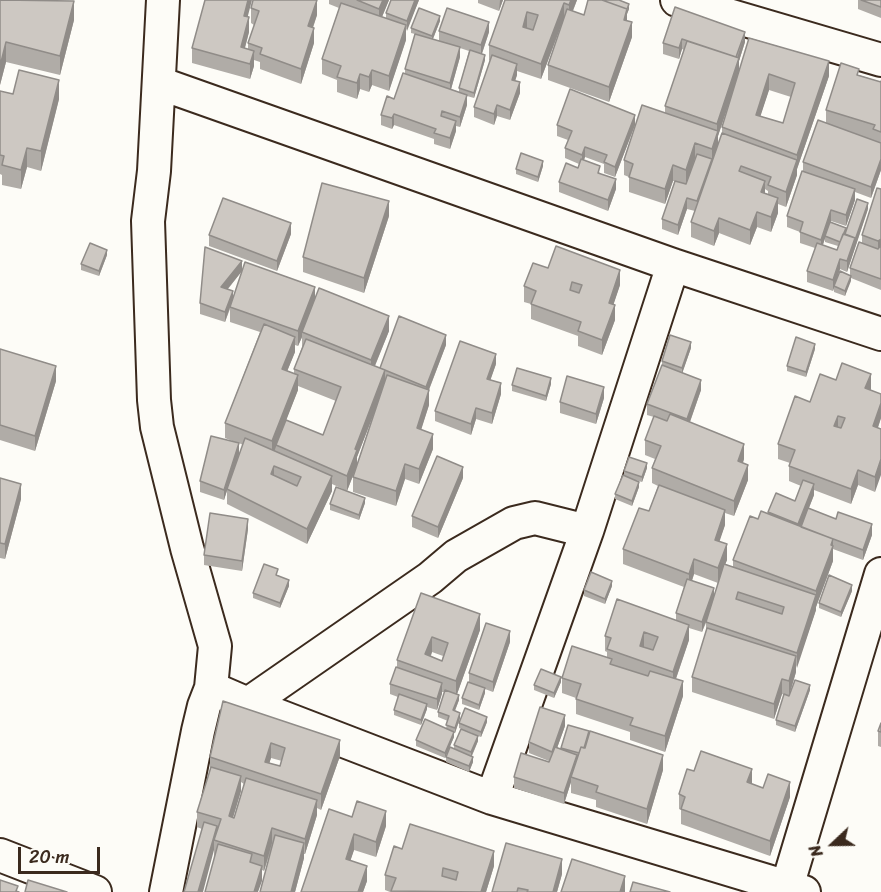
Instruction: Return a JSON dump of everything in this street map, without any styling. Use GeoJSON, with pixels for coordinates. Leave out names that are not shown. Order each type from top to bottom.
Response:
{"type":"FeatureCollection","features":[{"type":"Feature","properties":{"kind":"street"},"geometry":{"type":"LineString","coordinates":[[163,0],[154,171],[148,222],[154,400],[157,427],[187,549],[215,646],[211,688],[198,731],[166,892]]}},
{"type":"Feature","properties":{"kind":"street"},"geometry":{"type":"LineString","coordinates":[[677,0],[881,60]]}},
{"type":"Feature","properties":{"kind":"street"},"geometry":{"type":"LineString","coordinates":[[159,83],[673,265],[881,334]]}},
{"type":"Feature","properties":{"kind":"street"},"geometry":{"type":"LineString","coordinates":[[492,798],[587,531],[673,265]]}},
{"type":"Feature","properties":{"kind":"street"},"geometry":{"type":"LineString","coordinates":[[248,704],[430,578],[456,556],[514,523],[535,518],[587,531]]}},
{"type":"Feature","properties":{"kind":"street"},"geometry":{"type":"LineString","coordinates":[[211,688],[492,798],[795,890],[881,574]]}},
{"type":"Feature","properties":{"kind":"street"},"geometry":{"type":"LineString","coordinates":[[0,855],[95,892]]}},
{"type":"Feature","properties":{"kind":"building"},"geometry":{"type":"Polygon","coordinates":[[[0,0],[74,1],[60,56],[6,42],[0,66],[0,0]]]}},
{"type":"Feature","properties":{"kind":"building"},"geometry":{"type":"Polygon","coordinates":[[[205,0],[248,0],[244,16],[249,17],[241,47],[254,51],[250,64],[192,48],[205,0]]]}},
{"type":"Feature","properties":{"kind":"building"},"geometry":{"type":"Polygon","coordinates":[[[253,0],[317,0],[308,26],[314,28],[301,69],[260,54],[262,48],[248,43],[259,11],[251,8],[253,0]]]}},
{"type":"Feature","properties":{"kind":"building"},"geometry":{"type":"Polygon","coordinates":[[[357,0],[383,0],[379,9],[357,0]]]}},
{"type":"Feature","properties":{"kind":"building"},"geometry":{"type":"Polygon","coordinates":[[[391,0],[415,0],[407,21],[386,13],[391,0]]]}},
{"type":"Feature","properties":{"kind":"building"},"geometry":{"type":"Polygon","coordinates":[[[505,0],[571,0],[569,5],[564,3],[541,64],[489,45],[505,0]],[[527,12],[523,27],[533,30],[538,15],[527,12]]]}},
{"type":"Feature","properties":{"kind":"building"},"geometry":{"type":"Polygon","coordinates":[[[588,0],[602,0],[627,9],[624,20],[632,22],[609,87],[548,65],[567,9],[584,15],[588,0]]]}},
{"type":"Feature","properties":{"kind":"building"},"geometry":{"type":"Polygon","coordinates":[[[602,0],[619,0],[629,4],[627,9],[602,0]]]}},
{"type":"Feature","properties":{"kind":"building"},"geometry":{"type":"Polygon","coordinates":[[[861,0],[881,0],[881,7],[861,0]]]}},
{"type":"Feature","properties":{"kind":"building"},"geometry":{"type":"Polygon","coordinates":[[[341,3],[406,25],[389,76],[372,70],[369,77],[360,74],[357,83],[337,77],[341,66],[322,59],[341,3]]]}},
{"type":"Feature","properties":{"kind":"building"},"geometry":{"type":"Polygon","coordinates":[[[675,7],[745,32],[736,57],[682,39],[679,48],[663,43],[675,7]]]}},
{"type":"Feature","properties":{"kind":"building"},"geometry":{"type":"Polygon","coordinates":[[[419,8],[440,16],[432,36],[411,28],[419,8]]]}},
{"type":"Feature","properties":{"kind":"building"},"geometry":{"type":"Polygon","coordinates":[[[447,8],[489,22],[481,45],[439,31],[447,8]]]}},
{"type":"Feature","properties":{"kind":"building"},"geometry":{"type":"Polygon","coordinates":[[[415,34],[460,47],[450,83],[405,69],[415,34]]]}},
{"type":"Feature","properties":{"kind":"building"},"geometry":{"type":"Polygon","coordinates":[[[749,38],[829,61],[797,155],[722,127],[749,38]],[[769,74],[756,115],[783,123],[795,83],[769,74]]]}},
{"type":"Feature","properties":{"kind":"building"},"geometry":{"type":"Polygon","coordinates":[[[687,41],[739,58],[717,124],[665,106],[687,41]]]}},
{"type":"Feature","properties":{"kind":"building"},"geometry":{"type":"Polygon","coordinates":[[[470,50],[485,55],[474,93],[459,88],[470,50]]]}},
{"type":"Feature","properties":{"kind":"building"},"geometry":{"type":"Polygon","coordinates":[[[492,55],[517,64],[512,80],[520,82],[510,110],[497,105],[494,114],[474,107],[492,55]]]}},
{"type":"Feature","properties":{"kind":"building"},"geometry":{"type":"Polygon","coordinates":[[[841,63],[859,69],[857,75],[881,82],[881,132],[873,129],[875,125],[826,110],[841,63]]]}},
{"type":"Feature","properties":{"kind":"building"},"geometry":{"type":"Polygon","coordinates":[[[19,70],[59,80],[41,151],[27,148],[21,170],[2,165],[4,156],[0,155],[0,91],[13,94],[19,70]]]}},
{"type":"Feature","properties":{"kind":"building"},"geometry":{"type":"Polygon","coordinates":[[[403,73],[467,95],[460,117],[442,111],[441,116],[456,121],[450,138],[434,133],[436,129],[394,114],[392,118],[381,115],[387,96],[394,99],[403,73]]]}},
{"type":"Feature","properties":{"kind":"building"},"geometry":{"type":"Polygon","coordinates":[[[570,89],[635,115],[615,167],[604,162],[607,155],[585,147],[582,155],[565,148],[572,131],[557,125],[570,89]]]}},
{"type":"Feature","properties":{"kind":"building"},"geometry":{"type":"Polygon","coordinates":[[[642,105],[718,131],[712,149],[695,143],[686,170],[673,165],[665,189],[629,177],[633,164],[624,160],[642,105]]]}},
{"type":"Feature","properties":{"kind":"building"},"geometry":{"type":"Polygon","coordinates":[[[818,120],[881,143],[881,159],[871,187],[803,162],[818,120]]]}},
{"type":"Feature","properties":{"kind":"building"},"geometry":{"type":"Polygon","coordinates":[[[722,133],[797,160],[786,192],[768,185],[771,177],[741,166],[739,171],[765,181],[761,192],[778,198],[771,217],[757,212],[750,230],[719,218],[714,231],[691,222],[722,133]]]}},
{"type":"Feature","properties":{"kind":"building"},"geometry":{"type":"Polygon","coordinates":[[[521,153],[543,161],[538,177],[516,169],[521,153]]]}},
{"type":"Feature","properties":{"kind":"building"},"geometry":{"type":"Polygon","coordinates":[[[697,154],[712,159],[697,201],[687,198],[678,225],[662,219],[675,181],[686,184],[697,154]]]}},
{"type":"Feature","properties":{"kind":"building"},"geometry":{"type":"Polygon","coordinates":[[[581,159],[600,166],[598,173],[616,179],[608,200],[559,182],[566,163],[578,168],[581,159]]]}},
{"type":"Feature","properties":{"kind":"building"},"geometry":{"type":"Polygon","coordinates":[[[802,171],[855,189],[846,215],[831,210],[821,240],[800,232],[803,222],[787,216],[802,171]]]}},
{"type":"Feature","properties":{"kind":"building"},"geometry":{"type":"Polygon","coordinates":[[[322,183],[389,201],[364,278],[303,257],[322,183]]]}},
{"type":"Feature","properties":{"kind":"building"},"geometry":{"type":"Polygon","coordinates":[[[877,188],[881,189],[881,239],[878,241],[862,235],[877,188]]]}},
{"type":"Feature","properties":{"kind":"building"},"geometry":{"type":"Polygon","coordinates":[[[223,198],[291,223],[277,261],[209,235],[223,198]]]}},
{"type":"Feature","properties":{"kind":"building"},"geometry":{"type":"Polygon","coordinates":[[[857,199],[868,203],[855,240],[845,234],[857,199]]]}},
{"type":"Feature","properties":{"kind":"building"},"geometry":{"type":"Polygon","coordinates":[[[830,222],[846,228],[840,242],[825,236],[830,222]]]}},
{"type":"Feature","properties":{"kind":"building"},"geometry":{"type":"Polygon","coordinates":[[[843,234],[855,238],[847,261],[840,259],[833,280],[807,271],[817,243],[837,250],[843,234]]]}},
{"type":"Feature","properties":{"kind":"building"},"geometry":{"type":"Polygon","coordinates":[[[859,242],[878,249],[881,245],[881,279],[850,268],[859,242]]]}},
{"type":"Feature","properties":{"kind":"building"},"geometry":{"type":"Polygon","coordinates":[[[90,243],[107,250],[99,271],[81,264],[90,243]]]}},
{"type":"Feature","properties":{"kind":"building"},"geometry":{"type":"Polygon","coordinates":[[[556,246],[620,270],[609,303],[615,305],[602,340],[578,331],[581,322],[531,304],[536,291],[524,286],[533,263],[548,268],[556,246]],[[572,282],[570,290],[579,293],[582,285],[572,282]]]}},
{"type":"Feature","properties":{"kind":"building"},"geometry":{"type":"Polygon","coordinates":[[[205,247],[242,261],[221,287],[233,291],[225,312],[200,303],[205,247]]]}},
{"type":"Feature","properties":{"kind":"building"},"geometry":{"type":"Polygon","coordinates":[[[245,262],[315,287],[298,331],[230,307],[245,262]]]}},
{"type":"Feature","properties":{"kind":"building"},"geometry":{"type":"Polygon","coordinates":[[[840,271],[851,276],[845,291],[834,286],[840,271]]]}},
{"type":"Feature","properties":{"kind":"building"},"geometry":{"type":"Polygon","coordinates":[[[319,288],[389,316],[371,360],[302,332],[319,288]]]}},
{"type":"Feature","properties":{"kind":"building"},"geometry":{"type":"Polygon","coordinates":[[[399,316],[446,335],[426,387],[380,368],[399,316]]]}},
{"type":"Feature","properties":{"kind":"building"},"geometry":{"type":"Polygon","coordinates":[[[264,324],[295,337],[282,369],[298,375],[272,441],[225,423],[264,324]]]}},
{"type":"Feature","properties":{"kind":"building"},"geometry":{"type":"Polygon","coordinates":[[[670,335],[691,342],[682,368],[662,361],[670,335]]]}},
{"type":"Feature","properties":{"kind":"building"},"geometry":{"type":"Polygon","coordinates":[[[796,337],[815,344],[806,372],[787,366],[796,337]]]}},
{"type":"Feature","properties":{"kind":"building"},"geometry":{"type":"Polygon","coordinates":[[[306,339],[385,370],[347,476],[276,445],[286,420],[323,435],[341,387],[294,369],[306,339]]]}},
{"type":"Feature","properties":{"kind":"building"},"geometry":{"type":"Polygon","coordinates":[[[460,341],[496,354],[487,379],[501,383],[492,413],[476,408],[471,424],[435,411],[460,341]]]}},
{"type":"Feature","properties":{"kind":"building"},"geometry":{"type":"Polygon","coordinates":[[[0,349],[56,366],[35,436],[0,425],[0,349]]]}},
{"type":"Feature","properties":{"kind":"building"},"geometry":{"type":"Polygon","coordinates":[[[842,363],[871,374],[865,388],[881,394],[881,403],[873,426],[881,429],[881,459],[875,477],[858,470],[851,489],[789,466],[795,450],[778,444],[795,396],[810,402],[820,374],[836,380],[842,363]],[[838,416],[834,426],[841,428],[845,418],[838,416]]]}},
{"type":"Feature","properties":{"kind":"building"},"geometry":{"type":"Polygon","coordinates":[[[662,365],[701,380],[687,419],[647,404],[662,365]]]}},
{"type":"Feature","properties":{"kind":"building"},"geometry":{"type":"Polygon","coordinates":[[[517,368],[551,378],[546,396],[512,385],[517,368]]]}},
{"type":"Feature","properties":{"kind":"building"},"geometry":{"type":"Polygon","coordinates":[[[387,375],[429,390],[417,428],[433,434],[419,469],[405,464],[396,491],[353,477],[387,375]]]}},
{"type":"Feature","properties":{"kind":"building"},"geometry":{"type":"Polygon","coordinates":[[[567,376],[604,387],[596,414],[560,402],[567,376]]]}},
{"type":"Feature","properties":{"kind":"building"},"geometry":{"type":"Polygon","coordinates":[[[670,414],[744,444],[738,461],[748,465],[734,501],[652,468],[661,446],[645,440],[654,416],[667,421],[670,414]]]}},
{"type":"Feature","properties":{"kind":"building"},"geometry":{"type":"Polygon","coordinates":[[[211,436],[239,443],[224,490],[200,481],[211,436]]]}},
{"type":"Feature","properties":{"kind":"building"},"geometry":{"type":"Polygon","coordinates":[[[245,438],[332,476],[307,529],[227,489],[245,438]],[[274,466],[271,474],[297,486],[301,477],[274,466]]]}},
{"type":"Feature","properties":{"kind":"building"},"geometry":{"type":"Polygon","coordinates":[[[437,456],[463,467],[438,527],[412,516],[437,456]]]}},
{"type":"Feature","properties":{"kind":"building"},"geometry":{"type":"Polygon","coordinates":[[[629,457],[647,463],[642,477],[624,471],[629,457]]]}},
{"type":"Feature","properties":{"kind":"building"},"geometry":{"type":"Polygon","coordinates":[[[623,475],[639,482],[632,501],[615,494],[623,475]]]}},
{"type":"Feature","properties":{"kind":"building"},"geometry":{"type":"Polygon","coordinates":[[[0,478],[21,484],[5,544],[0,543],[0,478]]]}},
{"type":"Feature","properties":{"kind":"building"},"geometry":{"type":"Polygon","coordinates":[[[803,480],[814,484],[798,524],[768,512],[776,493],[795,501],[803,480]]]}},
{"type":"Feature","properties":{"kind":"building"},"geometry":{"type":"Polygon","coordinates":[[[659,485],[725,510],[715,540],[727,544],[718,568],[694,559],[689,574],[623,549],[639,508],[649,511],[659,485]]]}},
{"type":"Feature","properties":{"kind":"building"},"geometry":{"type":"Polygon","coordinates":[[[336,487],[365,498],[359,515],[330,504],[336,487]]]}},
{"type":"Feature","properties":{"kind":"building"},"geometry":{"type":"Polygon","coordinates":[[[808,508],[836,519],[838,512],[872,524],[863,550],[801,527],[808,508]]]}},
{"type":"Feature","properties":{"kind":"building"},"geometry":{"type":"Polygon","coordinates":[[[761,511],[833,539],[831,545],[833,546],[816,591],[733,560],[750,516],[758,519],[761,511]]]}},
{"type":"Feature","properties":{"kind":"building"},"geometry":{"type":"Polygon","coordinates":[[[210,513],[248,519],[242,561],[204,555],[210,513]]]}},
{"type":"Feature","properties":{"kind":"building"},"geometry":{"type":"Polygon","coordinates":[[[264,564],[278,569],[276,575],[289,580],[280,603],[253,593],[264,564]]]}},
{"type":"Feature","properties":{"kind":"building"},"geometry":{"type":"Polygon","coordinates":[[[724,564],[816,595],[797,653],[706,622],[724,564]],[[738,592],[736,599],[782,614],[784,607],[738,592]]]}},
{"type":"Feature","properties":{"kind":"building"},"geometry":{"type":"Polygon","coordinates":[[[591,572],[612,581],[605,599],[584,590],[591,572]]]}},
{"type":"Feature","properties":{"kind":"building"},"geometry":{"type":"Polygon","coordinates":[[[829,575],[852,585],[841,612],[819,603],[829,575]]]}},
{"type":"Feature","properties":{"kind":"building"},"geometry":{"type":"Polygon","coordinates":[[[687,579],[714,588],[702,622],[676,613],[687,579]]]}},
{"type":"Feature","properties":{"kind":"building"},"geometry":{"type":"Polygon","coordinates":[[[421,593],[480,614],[456,681],[397,660],[421,593]],[[432,637],[425,654],[442,661],[448,643],[432,637]]]}},
{"type":"Feature","properties":{"kind":"building"},"geometry":{"type":"Polygon","coordinates":[[[617,599],[689,625],[673,672],[607,649],[611,638],[605,636],[617,599]],[[644,632],[640,646],[653,650],[658,637],[644,632]]]}},
{"type":"Feature","properties":{"kind":"building"},"geometry":{"type":"Polygon","coordinates":[[[486,623],[510,631],[493,682],[469,673],[486,623]]]}},
{"type":"Feature","properties":{"kind":"building"},"geometry":{"type":"Polygon","coordinates":[[[707,628],[796,656],[789,681],[782,679],[774,704],[692,677],[707,628]]]}},
{"type":"Feature","properties":{"kind":"building"},"geometry":{"type":"Polygon","coordinates":[[[572,646],[612,659],[610,664],[648,676],[650,671],[683,681],[665,736],[630,725],[633,718],[576,699],[581,684],[562,678],[572,646]]]}},
{"type":"Feature","properties":{"kind":"building"},"geometry":{"type":"Polygon","coordinates":[[[396,667],[442,683],[437,699],[390,684],[396,667]]]}},
{"type":"Feature","properties":{"kind":"building"},"geometry":{"type":"Polygon","coordinates":[[[541,669],[561,677],[554,693],[534,685],[541,669]]]}},
{"type":"Feature","properties":{"kind":"building"},"geometry":{"type":"Polygon","coordinates":[[[795,680],[810,685],[795,726],[776,720],[784,694],[789,696],[795,680]]]}},
{"type":"Feature","properties":{"kind":"building"},"geometry":{"type":"Polygon","coordinates":[[[468,682],[485,688],[479,705],[462,698],[468,682]]]}},
{"type":"Feature","properties":{"kind":"building"},"geometry":{"type":"Polygon","coordinates":[[[445,690],[459,695],[453,710],[460,713],[455,728],[446,725],[449,716],[438,712],[445,690]]]}},
{"type":"Feature","properties":{"kind":"building"},"geometry":{"type":"Polygon","coordinates":[[[399,694],[427,704],[421,720],[394,710],[399,694]]]}},
{"type":"Feature","properties":{"kind":"building"},"geometry":{"type":"Polygon","coordinates":[[[223,701],[340,740],[321,794],[210,757],[223,701]],[[271,743],[265,762],[280,766],[285,748],[271,743]]]}},
{"type":"Feature","properties":{"kind":"building"},"geometry":{"type":"Polygon","coordinates":[[[540,707],[565,715],[552,752],[529,742],[540,707]]]}},
{"type":"Feature","properties":{"kind":"building"},"geometry":{"type":"Polygon","coordinates":[[[465,708],[487,717],[481,732],[459,723],[465,708]]]}},
{"type":"Feature","properties":{"kind":"building"},"geometry":{"type":"Polygon","coordinates":[[[425,719],[454,732],[445,753],[416,740],[425,719]]]}},
{"type":"Feature","properties":{"kind":"building"},"geometry":{"type":"Polygon","coordinates":[[[568,725],[589,731],[584,748],[581,747],[579,753],[561,748],[568,725]]]}},
{"type":"Feature","properties":{"kind":"building"},"geometry":{"type":"Polygon","coordinates":[[[461,729],[478,736],[471,752],[454,745],[461,729]]]}},
{"type":"Feature","properties":{"kind":"building"},"geometry":{"type":"Polygon","coordinates":[[[590,731],[663,755],[647,809],[596,792],[598,786],[571,777],[581,747],[585,748],[590,731]]]}},
{"type":"Feature","properties":{"kind":"building"},"geometry":{"type":"Polygon","coordinates":[[[450,747],[473,757],[469,766],[446,757],[450,747]]]}},
{"type":"Feature","properties":{"kind":"building"},"geometry":{"type":"Polygon","coordinates":[[[555,747],[577,755],[564,793],[514,777],[521,753],[549,762],[555,747]]]}},
{"type":"Feature","properties":{"kind":"building"},"geometry":{"type":"Polygon","coordinates":[[[701,751],[752,769],[747,782],[763,788],[768,774],[790,782],[770,841],[681,809],[685,797],[679,794],[687,769],[694,771],[701,751]]]}},
{"type":"Feature","properties":{"kind":"building"},"geometry":{"type":"Polygon","coordinates":[[[211,767],[241,776],[229,816],[234,818],[246,778],[317,800],[305,839],[272,828],[264,856],[214,840],[221,819],[197,812],[211,767]]]}},
{"type":"Feature","properties":{"kind":"building"},"geometry":{"type":"Polygon","coordinates":[[[357,801],[386,811],[376,842],[354,834],[346,859],[367,866],[358,892],[301,892],[329,809],[352,817],[357,801]]]}},
{"type":"Feature","properties":{"kind":"building"},"geometry":{"type":"Polygon","coordinates":[[[204,822],[217,826],[198,892],[184,892],[204,822]]]}},
{"type":"Feature","properties":{"kind":"building"},"geometry":{"type":"Polygon","coordinates":[[[410,824],[494,851],[481,892],[391,891],[396,878],[385,875],[394,846],[402,849],[410,824]],[[443,868],[442,876],[456,880],[458,872],[443,868]]]}},
{"type":"Feature","properties":{"kind":"building"},"geometry":{"type":"Polygon","coordinates":[[[275,835],[304,843],[291,892],[260,892],[275,835]]]}},
{"type":"Feature","properties":{"kind":"building"},"geometry":{"type":"Polygon","coordinates":[[[506,843],[562,859],[553,892],[527,892],[528,890],[518,888],[517,892],[492,892],[506,843]]]}},
{"type":"Feature","properties":{"kind":"building"},"geometry":{"type":"Polygon","coordinates":[[[218,844],[252,854],[250,862],[262,866],[254,892],[205,892],[218,844]]]}},
{"type":"Feature","properties":{"kind":"building"},"geometry":{"type":"Polygon","coordinates":[[[572,859],[625,876],[620,892],[561,892],[572,859]]]}},
{"type":"Feature","properties":{"kind":"building"},"geometry":{"type":"Polygon","coordinates":[[[0,880],[18,886],[16,891],[19,892],[0,892],[0,880]]]}},
{"type":"Feature","properties":{"kind":"building"},"geometry":{"type":"Polygon","coordinates":[[[28,880],[67,892],[25,892],[28,880]]]}},
{"type":"Feature","properties":{"kind":"building"},"geometry":{"type":"Polygon","coordinates":[[[633,882],[670,892],[630,892],[633,882]]]}}]}
